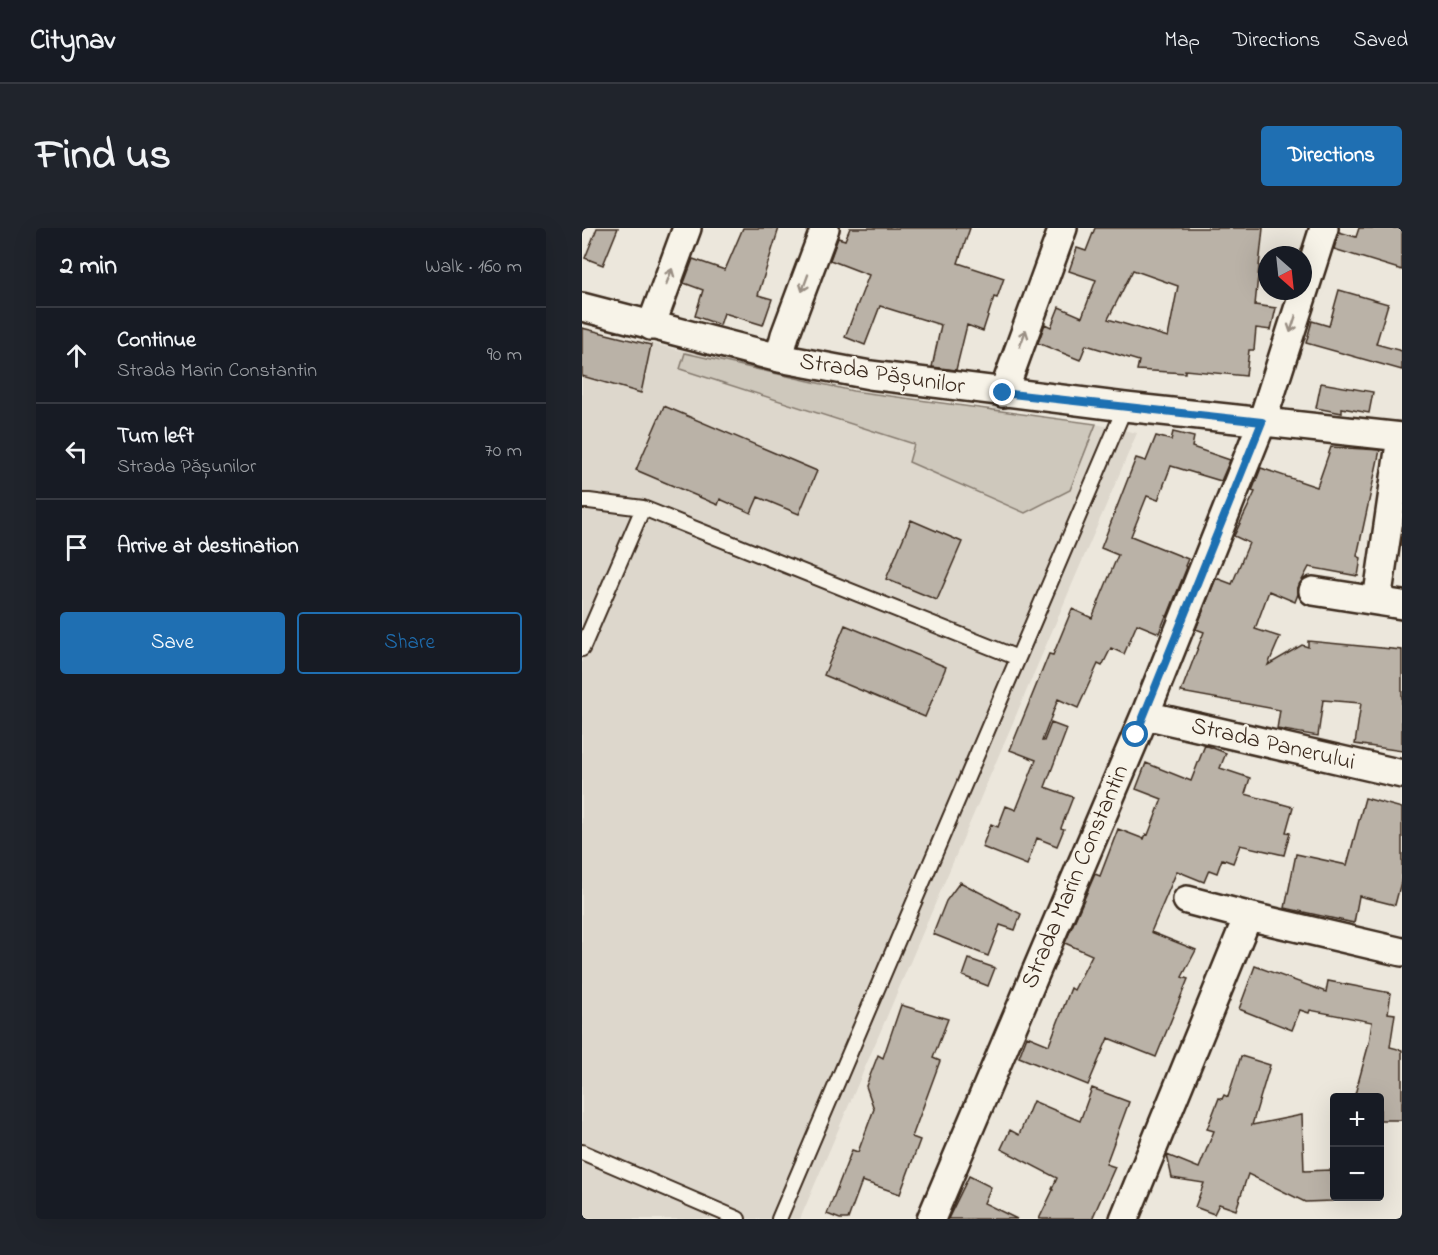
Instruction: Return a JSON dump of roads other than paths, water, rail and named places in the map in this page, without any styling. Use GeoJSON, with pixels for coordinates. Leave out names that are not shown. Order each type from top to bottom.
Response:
{"type":"FeatureCollection","features":[{"type":"Feature","properties":{"kind":"street"},"geometry":{"type":"LineString","coordinates":[[651,326],[687,228]]}},
{"type":"Feature","properties":{"kind":"street"},"geometry":{"type":"LineString","coordinates":[[779,358],[785,335],[825,228]]}},
{"type":"Feature","properties":{"kind":"street"},"geometry":{"type":"LineString","coordinates":[[1003,393],[1063,228]]}},
{"type":"Feature","properties":{"kind":"street","name":"Strada Marin Constantin"},"geometry":{"type":"LineString","coordinates":[[931,1219],[1145,715],[1262,422],[1324,228]]}},
{"type":"Feature","properties":{"kind":"street","name":"Strada Pășunilor"},"geometry":{"type":"LineString","coordinates":[[582,307],[779,358],[870,375],[1003,393],[1402,437]]}},
{"type":"Feature","properties":{"kind":"street"},"geometry":{"type":"LineString","coordinates":[[1313,591],[1389,603],[1402,437]]}},
{"type":"Feature","properties":{"kind":"street","name":"Strada Panerului"},"geometry":{"type":"LineString","coordinates":[[1145,715],[1402,774]]}},
{"type":"Feature","properties":{"kind":"street"},"geometry":{"type":"LineString","coordinates":[[1187,900],[1402,952]]}},
{"type":"Feature","properties":{"kind":"street"},"geometry":{"type":"LineString","coordinates":[[1124,1219],[1248,916]]}},
{"type":"Feature","properties":{"kind":"lane"},"geometry":{"type":"LineString","coordinates":[[779,1219],[1125,407]]}},
{"type":"Feature","properties":{"kind":"lane"},"geometry":{"type":"LineString","coordinates":[[582,501],[643,508],[1018,658]]}},
{"type":"Feature","properties":{"kind":"lane"},"geometry":{"type":"LineString","coordinates":[[582,649],[643,508]]}},
{"type":"Feature","properties":{"kind":"lane"},"geometry":{"type":"LineString","coordinates":[[582,1152],[738,1219]]}}]}
